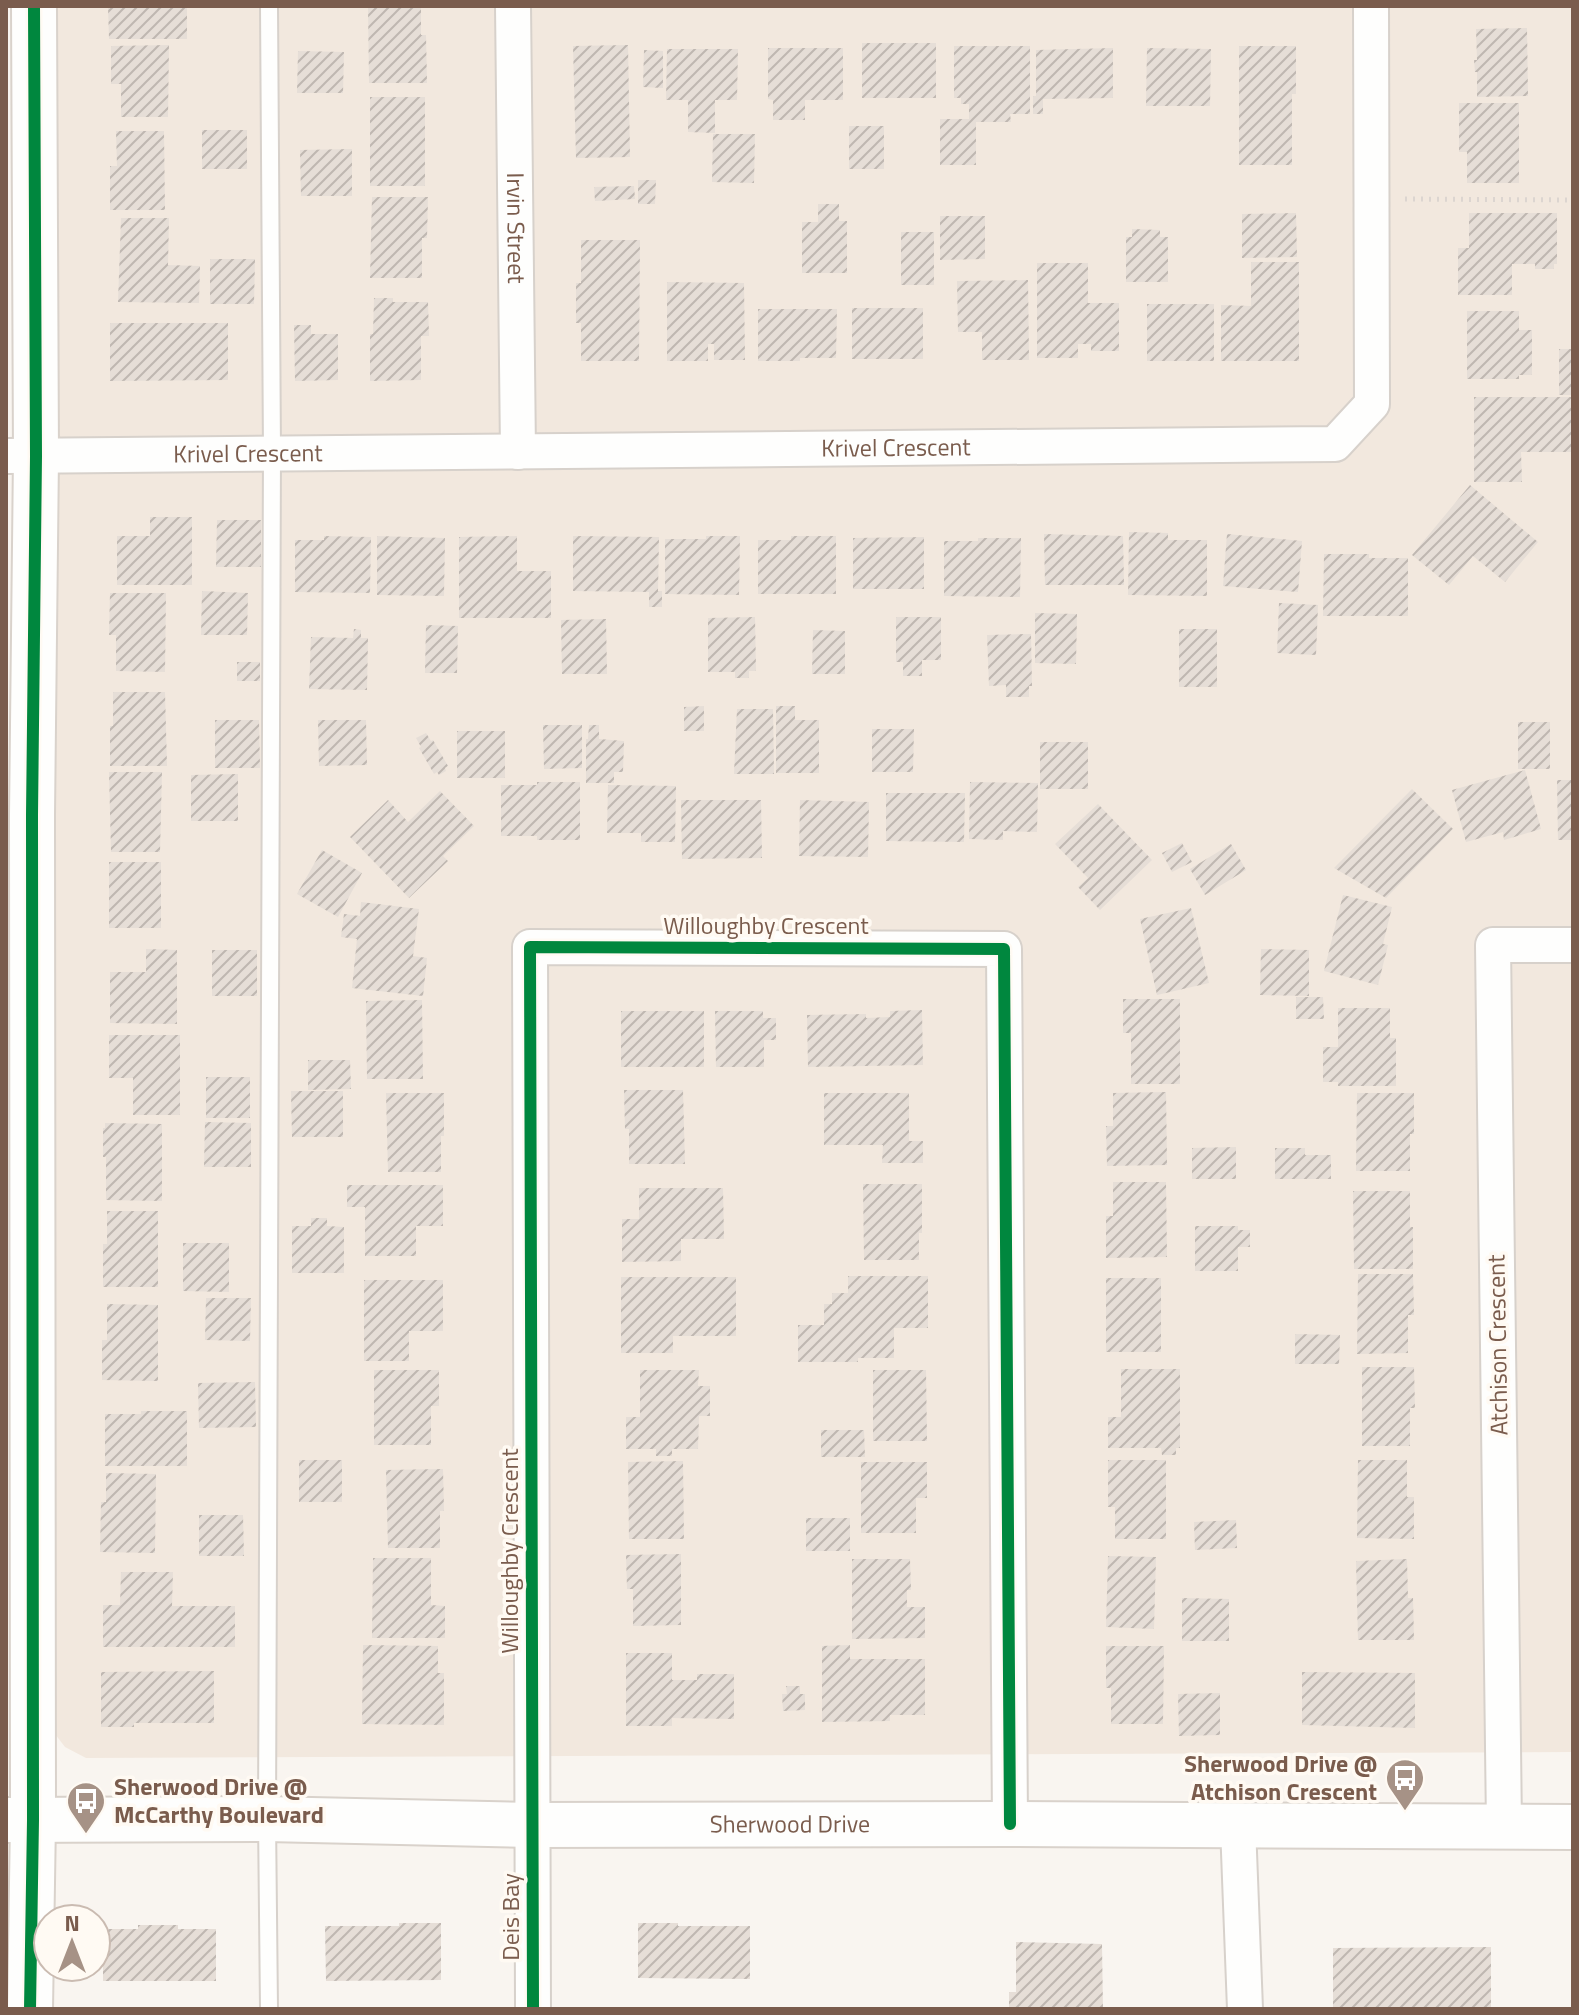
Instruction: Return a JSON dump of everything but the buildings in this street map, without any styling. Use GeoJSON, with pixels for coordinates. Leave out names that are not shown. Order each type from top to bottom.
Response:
{"type":"FeatureCollection","features":[{"type":"Feature","properties":{"kind":"main road"},"geometry":{"type":"LineString","coordinates":[[30,2009],[19,1820],[32,815],[21,456],[34,6]]}},
{"type":"Feature","properties":{"kind":"main road","name":"Sherwood Drive"},"geometry":{"type":"LineString","coordinates":[[19,1820],[267,1819],[533,1825],[1573,1827]]}},
{"type":"Feature","properties":{"kind":"street","name":"Irvin Street"},"geometry":{"type":"LineString","coordinates":[[513,6],[518,452]]}},
{"type":"Feature","properties":{"kind":"street","name":"Krivel Crescent"},"geometry":{"type":"LineString","coordinates":[[21,456],[1335,444],[1372,404],[1371,6]]}},
{"type":"Feature","properties":{"kind":"street","name":"Atchison Crescent"},"geometry":{"type":"LineString","coordinates":[[1504,1826],[1493,945],[1573,945]]}},
{"type":"Feature","properties":{"kind":"street","name":"Willoughby Crescent"},"geometry":{"type":"LineString","coordinates":[[533,1825],[530,947],[1004,949],[1010,1824]]}},
{"type":"Feature","properties":{"kind":"street","name":"Deis Bay"},"geometry":{"type":"LineString","coordinates":[[533,1825],[533,2009]]}},
{"type":"Feature","properties":{"kind":"street"},"geometry":{"type":"LineString","coordinates":[[1238,1826],[1245,2009]]}},
{"type":"Feature","properties":{"kind":"lane"},"geometry":{"type":"LineString","coordinates":[[269,6],[272,452],[269,2009]]}},
{"type":"Feature","properties":{"kind":"path"},"geometry":{"type":"LineString","coordinates":[[1372,199],[1573,200]]}},
{"type":"Feature","properties":{"kind":"shaded area"},"geometry":{"type":"Polygon","coordinates":[[[46,6],[1573,6],[1573,1752],[86,1758],[65,1747],[55,1734],[52,1706],[46,6]]]}},
{"type":"Feature","properties":{"kind":"cycle path"},"geometry":{"type":"LineString","coordinates":[[30,2009],[33,1820],[32,815],[36,456],[34,6]]}},
{"type":"Feature","properties":{"kind":"cycle path"},"geometry":{"type":"LineString","coordinates":[[533,2009],[530,947],[1004,949],[1010,1824]]}},
{"type":"Feature","properties":{"kind":"place","name":"Sherwood Drive @ Atchison Crescent"},"geometry":{"type":"Point","coordinates":[1405,1812]}},
{"type":"Feature","properties":{"kind":"place","name":"Sherwood Drive @ McCarthy Boulevard"},"geometry":{"type":"Point","coordinates":[86,1835]}}]}
